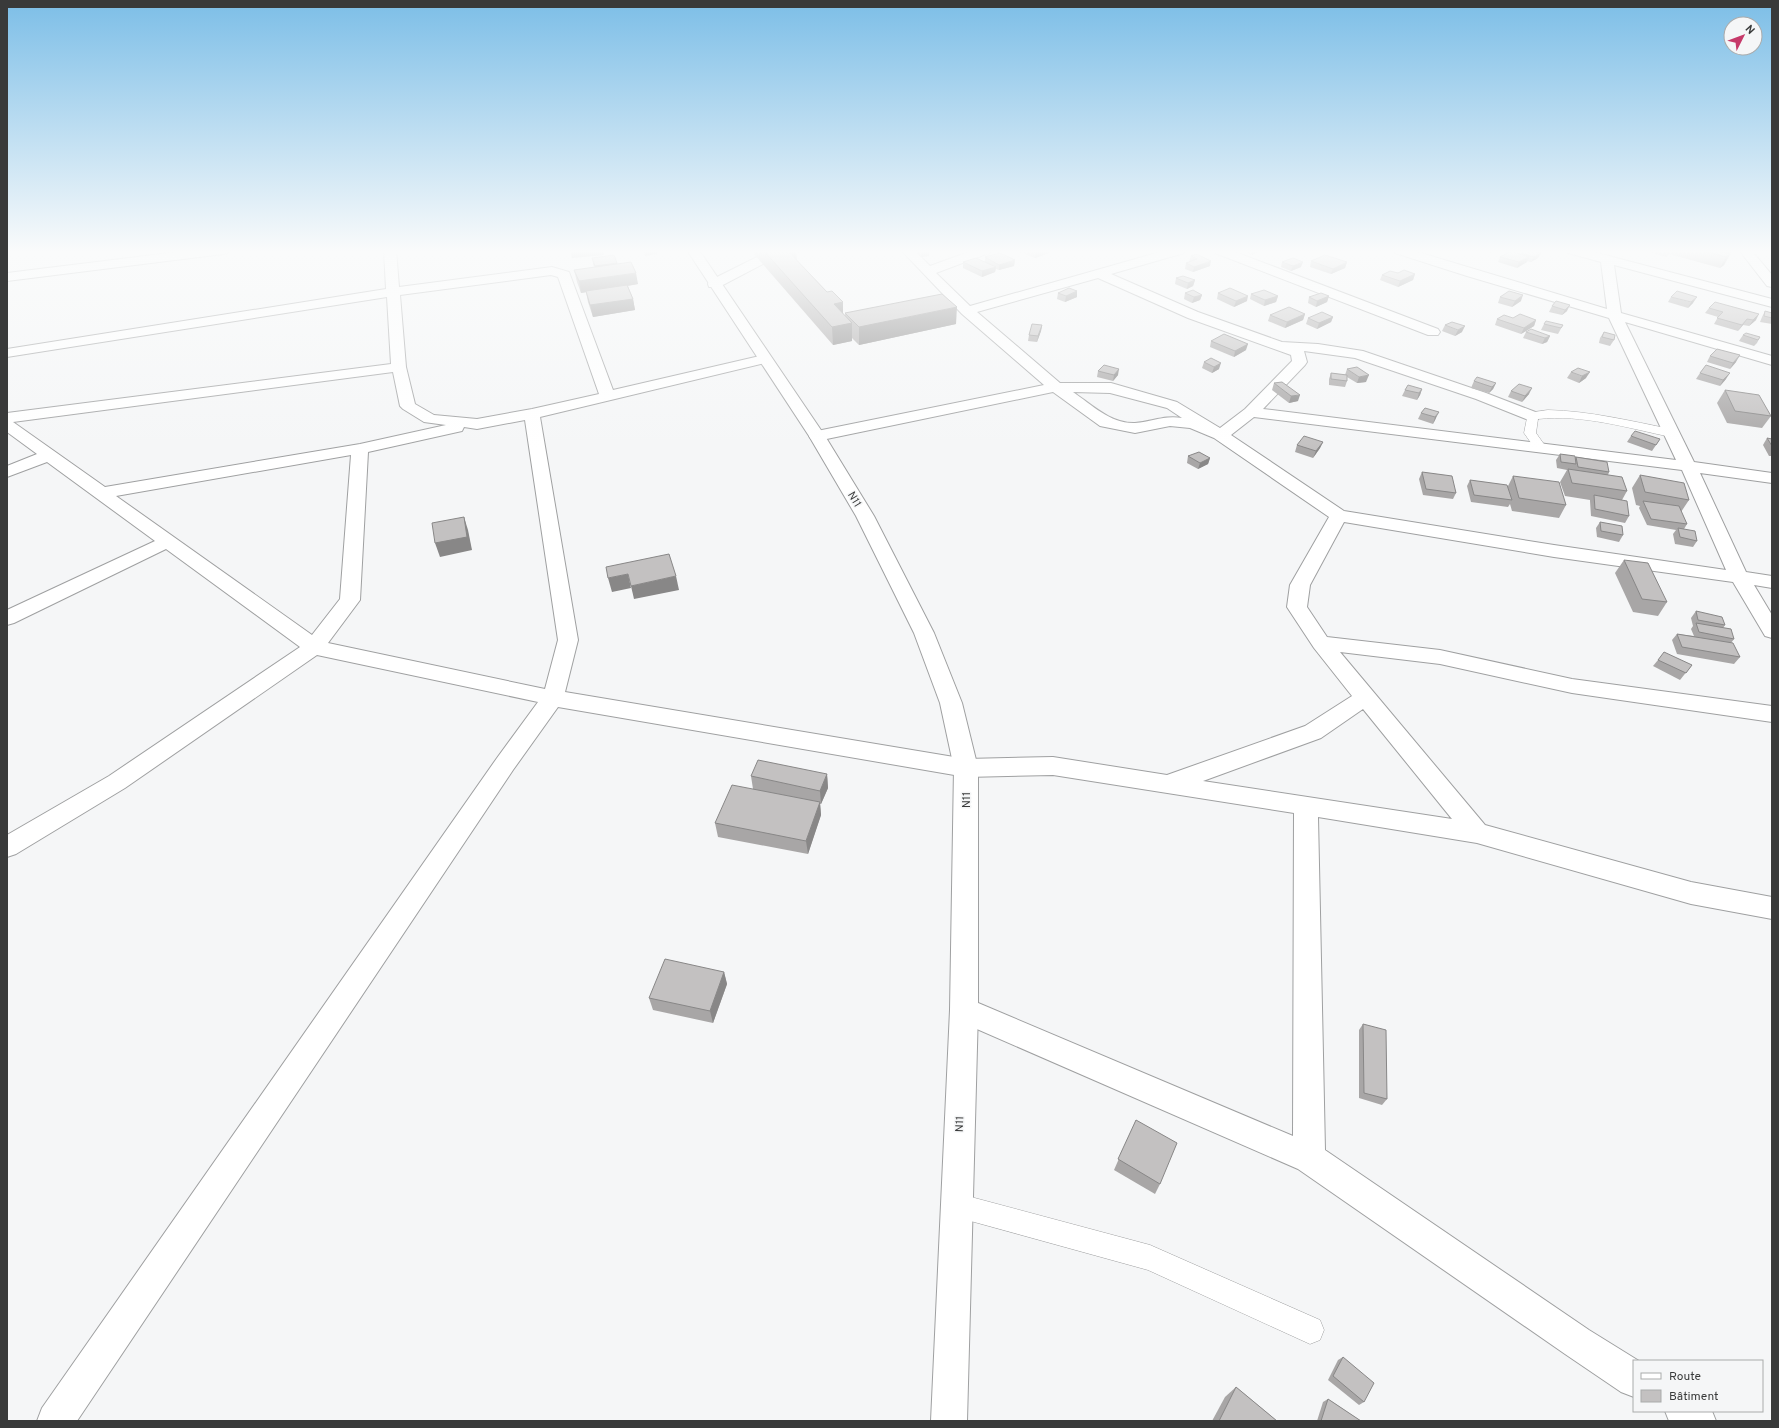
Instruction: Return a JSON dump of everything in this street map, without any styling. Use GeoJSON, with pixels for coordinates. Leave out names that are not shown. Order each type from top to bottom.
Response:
{"type":"FeatureCollection","features":[{"type":"Feature","properties":{"kind":"street"},"geometry":{"type":"LineString","coordinates":[[7,352],[234,317]]}},
{"type":"Feature","properties":{"kind":"street"},"geometry":{"type":"LineString","coordinates":[[395,317],[399,367],[408,406],[430,419],[477,424]]}},
{"type":"Feature","properties":{"kind":"street"},"geometry":{"type":"LineString","coordinates":[[579,317],[607,396]]}},
{"type":"Feature","properties":{"kind":"street","name":"N11"},"geometry":{"type":"LineString","coordinates":[[736,317],[817,436],[865,516],[924,633],[951,703],[966,768],[964,1010],[949,1421]]}},
{"type":"Feature","properties":{"kind":"street"},"geometry":{"type":"LineString","coordinates":[[974,317],[1056,387],[1106,422],[1135,428],[1170,421],[1193,424],[1220,435]]}},
{"type":"Feature","properties":{"kind":"street"},"geometry":{"type":"LineString","coordinates":[[1198,317],[1297,352],[1300,362],[1251,412],[1220,435]]}},
{"type":"Feature","properties":{"kind":"street"},"geometry":{"type":"LineString","coordinates":[[1393,317],[1433,332]]}},
{"type":"Feature","properties":{"kind":"street"},"geometry":{"type":"LineString","coordinates":[[1615,317],[1688,466],[1739,577],[1772,631]]}},
{"type":"Feature","properties":{"kind":"street"},"geometry":{"type":"LineString","coordinates":[[1617,317],[1772,361]]}},
{"type":"Feature","properties":{"kind":"street"},"geometry":{"type":"LineString","coordinates":[[1283,346],[1318,348],[1358,354],[1481,396],[1532,416]]}},
{"type":"Feature","properties":{"kind":"street"},"geometry":{"type":"LineString","coordinates":[[102,493],[360,449],[532,414],[764,359]]}},
{"type":"Feature","properties":{"kind":"street"},"geometry":{"type":"LineString","coordinates":[[7,418],[399,367]]}},
{"type":"Feature","properties":{"kind":"street"},"geometry":{"type":"LineString","coordinates":[[817,436],[1056,387],[1111,388],[1172,405],[1220,435],[1339,516],[1554,551],[1772,582]]}},
{"type":"Feature","properties":{"kind":"street"},"geometry":{"type":"LineString","coordinates":[[1251,412],[1540,447],[1772,478]]}},
{"type":"Feature","properties":{"kind":"street"},"geometry":{"type":"LineString","coordinates":[[55,1421],[504,764],[553,698],[568,640],[532,414]]}},
{"type":"Feature","properties":{"kind":"street"},"geometry":{"type":"LineString","coordinates":[[7,425],[50,454],[314,647],[553,698],[966,768],[1052,766],[1477,833],[1691,893],[1772,908]]}},
{"type":"Feature","properties":{"kind":"street"},"geometry":{"type":"LineString","coordinates":[[7,847],[117,782],[314,647],[350,600],[360,449]]}},
{"type":"Feature","properties":{"kind":"street"},"geometry":{"type":"LineString","coordinates":[[7,472],[50,454]]}},
{"type":"Feature","properties":{"kind":"street"},"geometry":{"type":"LineString","coordinates":[[1339,516],[1300,585],[1297,607],[1321,643],[1477,833]]}},
{"type":"Feature","properties":{"kind":"street"},"geometry":{"type":"LineString","coordinates":[[7,618],[169,541]]}},
{"type":"Feature","properties":{"kind":"street"},"geometry":{"type":"LineString","coordinates":[[1321,643],[1440,656],[1572,686],[1772,714]]}},
{"type":"Feature","properties":{"kind":"street"},"geometry":{"type":"LineString","coordinates":[[1167,784],[1313,732],[1366,698]]}},
{"type":"Feature","properties":{"kind":"street"},"geometry":{"type":"LineString","coordinates":[[1306,806],[1309,1158]]}},
{"type":"Feature","properties":{"kind":"street"},"geometry":{"type":"LineString","coordinates":[[964,1010],[1309,1158],[1577,1342],[1633,1378]]}},
{"type":"Feature","properties":{"kind":"street"},"geometry":{"type":"LineString","coordinates":[[1684,1412],[1698,1421]]}},
{"type":"Feature","properties":{"kind":"lane"},"geometry":{"type":"LineString","coordinates":[[1540,447],[1530,433],[1532,416],[1546,413],[1579,415],[1671,433]]}},
{"type":"Feature","properties":{"kind":"lane"},"geometry":{"type":"LineString","coordinates":[[956,1205],[1150,1258],[1310,1330]]}},
{"type":"Feature","properties":{"kind":"building"},"geometry":{"type":"Polygon","coordinates":[[[823,317],[846,317],[852,323],[832,327],[823,317]]]}},
{"type":"Feature","properties":{"kind":"building"},"geometry":{"type":"Polygon","coordinates":[[[849,317],[910,317],[859,327],[849,317]]]}},
{"type":"Feature","properties":{"kind":"building"},"geometry":{"type":"Polygon","coordinates":[[[1274,317],[1299,317],[1287,322],[1274,317]]]}},
{"type":"Feature","properties":{"kind":"building"},"geometry":{"type":"Polygon","coordinates":[[[1311,317],[1333,317],[1319,323],[1308,318],[1311,317]]]}},
{"type":"Feature","properties":{"kind":"building"},"geometry":{"type":"Polygon","coordinates":[[[1501,317],[1513,318],[1527,317],[1536,320],[1524,328],[1497,319],[1501,317]]]}},
{"type":"Feature","properties":{"kind":"building"},"geometry":{"type":"Polygon","coordinates":[[[1718,317],[1756,317],[1753,320],[1747,319],[1742,325],[1717,318],[1718,317]]]}},
{"type":"Feature","properties":{"kind":"building"},"geometry":{"type":"Polygon","coordinates":[[[1546,321],[1563,325],[1561,328],[1544,324],[1546,321]]]}},
{"type":"Feature","properties":{"kind":"building"},"geometry":{"type":"Polygon","coordinates":[[[1452,322],[1465,326],[1458,330],[1445,325],[1452,322]]]}},
{"type":"Feature","properties":{"kind":"building"},"geometry":{"type":"Polygon","coordinates":[[[1032,324],[1042,325],[1038,336],[1029,335],[1032,324]]]}},
{"type":"Feature","properties":{"kind":"building"},"geometry":{"type":"Polygon","coordinates":[[[1531,329],[1550,336],[1545,338],[1526,332],[1531,329]]]}},
{"type":"Feature","properties":{"kind":"building"},"geometry":{"type":"Polygon","coordinates":[[[1604,332],[1615,335],[1614,340],[1602,337],[1604,332]]]}},
{"type":"Feature","properties":{"kind":"building"},"geometry":{"type":"Polygon","coordinates":[[[1746,333],[1760,337],[1758,340],[1743,335],[1746,333]]]}},
{"type":"Feature","properties":{"kind":"building"},"geometry":{"type":"Polygon","coordinates":[[[1224,334],[1248,344],[1235,351],[1211,341],[1224,334]]]}},
{"type":"Feature","properties":{"kind":"building"},"geometry":{"type":"Polygon","coordinates":[[[1717,349],[1740,355],[1733,363],[1710,356],[1717,349]]]}},
{"type":"Feature","properties":{"kind":"building"},"geometry":{"type":"Polygon","coordinates":[[[1211,358],[1221,363],[1214,367],[1204,362],[1211,358]]]}},
{"type":"Feature","properties":{"kind":"building"},"geometry":{"type":"Polygon","coordinates":[[[1104,365],[1119,369],[1114,375],[1098,371],[1104,365]]]}},
{"type":"Feature","properties":{"kind":"building"},"geometry":{"type":"Polygon","coordinates":[[[1706,365],[1730,373],[1723,380],[1700,373],[1706,365]]]}},
{"type":"Feature","properties":{"kind":"building"},"geometry":{"type":"Polygon","coordinates":[[[1357,367],[1369,375],[1359,377],[1347,369],[1357,367]]]}},
{"type":"Feature","properties":{"kind":"building"},"geometry":{"type":"Polygon","coordinates":[[[1578,368],[1590,372],[1582,376],[1571,372],[1578,368]]]}},
{"type":"Feature","properties":{"kind":"building"},"geometry":{"type":"Polygon","coordinates":[[[1331,373],[1347,375],[1347,381],[1331,379],[1331,373]]]}},
{"type":"Feature","properties":{"kind":"building"},"geometry":{"type":"Polygon","coordinates":[[[1477,377],[1496,383],[1492,387],[1474,381],[1477,377]]]}},
{"type":"Feature","properties":{"kind":"building"},"geometry":{"type":"Polygon","coordinates":[[[1282,382],[1300,395],[1291,396],[1274,383],[1282,382]]]}},
{"type":"Feature","properties":{"kind":"building"},"geometry":{"type":"Polygon","coordinates":[[[1519,384],[1532,388],[1525,396],[1511,391],[1519,384]]]}},
{"type":"Feature","properties":{"kind":"building"},"geometry":{"type":"Polygon","coordinates":[[[1408,385],[1422,389],[1419,393],[1405,390],[1408,385]]]}},
{"type":"Feature","properties":{"kind":"building"},"geometry":{"type":"Polygon","coordinates":[[[1725,390],[1759,395],[1771,416],[1735,411],[1725,390]]]}},
{"type":"Feature","properties":{"kind":"building"},"geometry":{"type":"Polygon","coordinates":[[[1425,408],[1439,412],[1435,417],[1421,413],[1425,408]]]}},
{"type":"Feature","properties":{"kind":"building"},"geometry":{"type":"Polygon","coordinates":[[[1635,431],[1660,439],[1656,445],[1631,436],[1635,431]]]}},
{"type":"Feature","properties":{"kind":"building"},"geometry":{"type":"Polygon","coordinates":[[[1304,436],[1323,442],[1316,451],[1297,445],[1304,436]]]}},
{"type":"Feature","properties":{"kind":"building"},"geometry":{"type":"Polygon","coordinates":[[[1767,438],[1772,439],[1772,446],[1767,438]]]}},
{"type":"Feature","properties":{"kind":"building"},"geometry":{"type":"Polygon","coordinates":[[[1199,452],[1210,458],[1200,463],[1188,456],[1199,452]]]}},
{"type":"Feature","properties":{"kind":"building"},"geometry":{"type":"Polygon","coordinates":[[[1560,454],[1575,456],[1576,464],[1561,462],[1560,454]]]}},
{"type":"Feature","properties":{"kind":"building"},"geometry":{"type":"Polygon","coordinates":[[[1576,457],[1607,462],[1609,472],[1578,467],[1576,457]]]}},
{"type":"Feature","properties":{"kind":"building"},"geometry":{"type":"Polygon","coordinates":[[[1568,469],[1622,477],[1627,491],[1572,483],[1568,469]]]}},
{"type":"Feature","properties":{"kind":"building"},"geometry":{"type":"Polygon","coordinates":[[[1422,472],[1452,476],[1456,493],[1426,489],[1422,472]]]}},
{"type":"Feature","properties":{"kind":"building"},"geometry":{"type":"Polygon","coordinates":[[[1640,475],[1684,483],[1689,500],[1645,492],[1640,475]]]}},
{"type":"Feature","properties":{"kind":"building"},"geometry":{"type":"Polygon","coordinates":[[[1513,476],[1559,482],[1566,505],[1519,498],[1513,476]]]}},
{"type":"Feature","properties":{"kind":"building"},"geometry":{"type":"Polygon","coordinates":[[[1470,480],[1507,485],[1512,500],[1474,495],[1470,480]]]}},
{"type":"Feature","properties":{"kind":"building"},"geometry":{"type":"Polygon","coordinates":[[[1594,495],[1627,501],[1629,516],[1595,509],[1594,495]]]}},
{"type":"Feature","properties":{"kind":"building"},"geometry":{"type":"Polygon","coordinates":[[[1643,501],[1679,506],[1687,524],[1651,519],[1643,501]]]}},
{"type":"Feature","properties":{"kind":"building"},"geometry":{"type":"Polygon","coordinates":[[[464,517],[467,537],[435,543],[432,523],[464,517]]]}},
{"type":"Feature","properties":{"kind":"building"},"geometry":{"type":"Polygon","coordinates":[[[1600,522],[1622,526],[1623,535],[1601,531],[1600,522]]]}},
{"type":"Feature","properties":{"kind":"building"},"geometry":{"type":"Polygon","coordinates":[[[1678,528],[1695,531],[1697,541],[1680,537],[1678,528]]]}},
{"type":"Feature","properties":{"kind":"building"},"geometry":{"type":"Polygon","coordinates":[[[669,554],[676,576],[631,586],[628,574],[608,578],[606,567],[669,554]]]}},
{"type":"Feature","properties":{"kind":"building"},"geometry":{"type":"Polygon","coordinates":[[[1624,560],[1648,563],[1667,602],[1642,599],[1624,560]]]}},
{"type":"Feature","properties":{"kind":"building"},"geometry":{"type":"Polygon","coordinates":[[[1696,611],[1722,617],[1725,625],[1698,620],[1696,611]]]}},
{"type":"Feature","properties":{"kind":"building"},"geometry":{"type":"Polygon","coordinates":[[[1696,623],[1731,629],[1734,639],[1699,632],[1696,623]]]}},
{"type":"Feature","properties":{"kind":"building"},"geometry":{"type":"Polygon","coordinates":[[[1677,634],[1733,643],[1740,657],[1682,647],[1677,634]]]}},
{"type":"Feature","properties":{"kind":"building"},"geometry":{"type":"Polygon","coordinates":[[[1664,652],[1692,665],[1686,673],[1658,660],[1664,652]]]}},
{"type":"Feature","properties":{"kind":"building"},"geometry":{"type":"Polygon","coordinates":[[[758,760],[827,774],[820,791],[751,776],[758,760]]]}},
{"type":"Feature","properties":{"kind":"building"},"geometry":{"type":"Polygon","coordinates":[[[732,785],[820,802],[806,841],[715,823],[732,785]]]}},
{"type":"Feature","properties":{"kind":"building"},"geometry":{"type":"Polygon","coordinates":[[[665,959],[724,972],[710,1011],[649,998],[665,959]]]}},
{"type":"Feature","properties":{"kind":"building"},"geometry":{"type":"Polygon","coordinates":[[[1363,1024],[1386,1030],[1387,1099],[1364,1093],[1363,1024]]]}},
{"type":"Feature","properties":{"kind":"building"},"geometry":{"type":"Polygon","coordinates":[[[1136,1120],[1177,1143],[1160,1184],[1118,1159],[1136,1120]]]}},
{"type":"Feature","properties":{"kind":"building"},"geometry":{"type":"Polygon","coordinates":[[[1343,1357],[1374,1383],[1364,1402],[1333,1376],[1343,1357]]]}},
{"type":"Feature","properties":{"kind":"building"},"geometry":{"type":"Polygon","coordinates":[[[1236,1387],[1277,1421],[1219,1421],[1236,1387]]]}},
{"type":"Feature","properties":{"kind":"building"},"geometry":{"type":"Polygon","coordinates":[[[1328,1399],[1361,1421],[1321,1421],[1328,1399]]]}}]}
